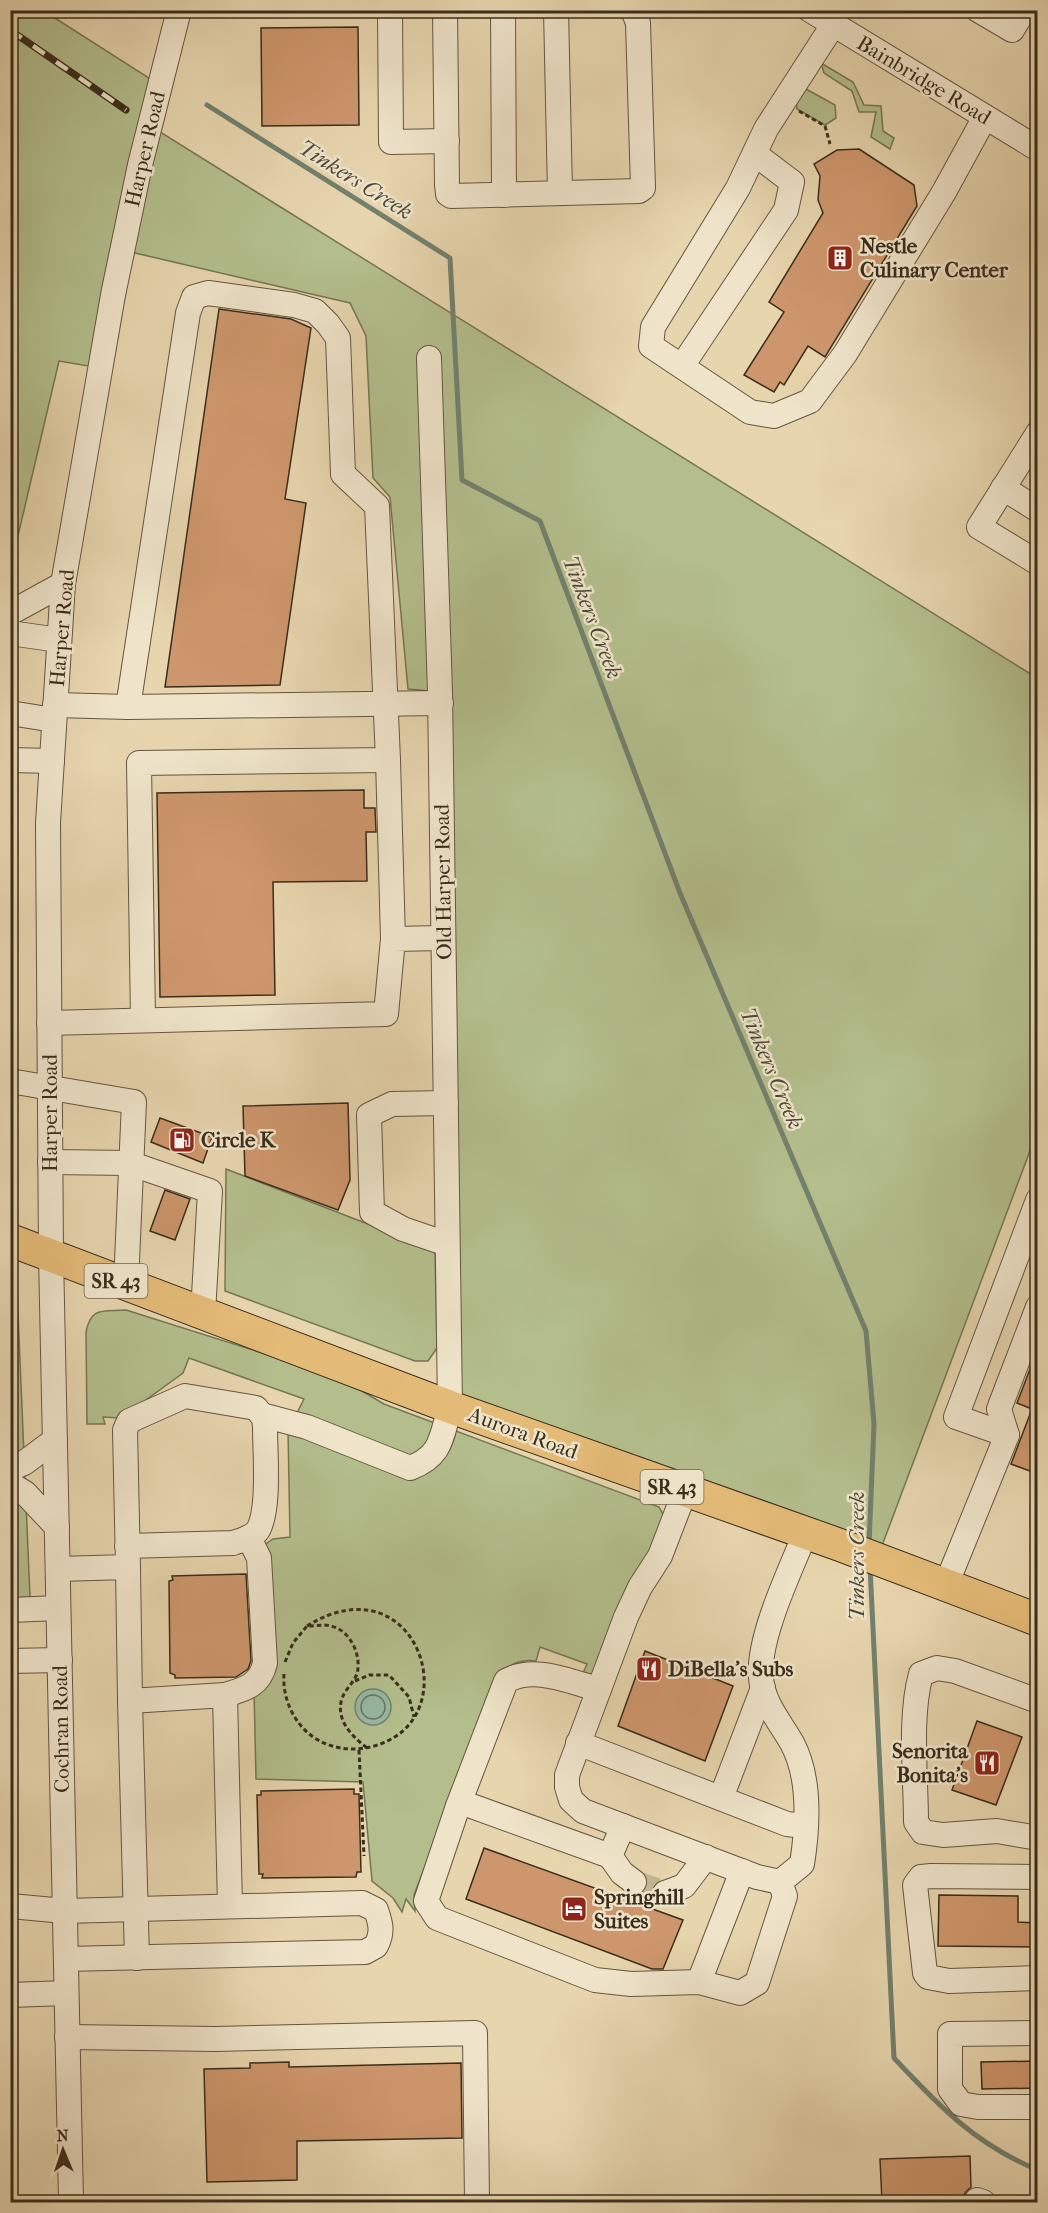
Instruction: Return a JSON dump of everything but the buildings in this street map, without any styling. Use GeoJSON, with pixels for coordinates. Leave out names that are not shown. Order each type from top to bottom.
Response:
{"type":"FeatureCollection","features":[{"type":"Feature","properties":{"kind":"main road","name":"Aurora Road"},"geometry":{"type":"LineString","coordinates":[[10,1240],[450,1407],[840,1545],[1038,1620]]}},
{"type":"Feature","properties":{"kind":"street","name":"Harper Road"},"geometry":{"type":"LineString","coordinates":[[51,1256],[48,823],[63,584],[115,284],[140,165],[179,10]]}},
{"type":"Feature","properties":{"kind":"street"},"geometry":{"type":"LineString","coordinates":[[390,10],[391,142],[447,141]]}},
{"type":"Feature","properties":{"kind":"street"},"geometry":{"type":"LineString","coordinates":[[446,10],[448,194],[451,196],[639,191],[643,188],[638,23],[633,10]]}},
{"type":"Feature","properties":{"kind":"street"},"geometry":{"type":"LineString","coordinates":[[503,10],[504,195]]}},
{"type":"Feature","properties":{"kind":"street"},"geometry":{"type":"LineString","coordinates":[[556,10],[560,193]]}},
{"type":"Feature","properties":{"kind":"street","name":"Bainbridge Road"},"geometry":{"type":"LineString","coordinates":[[810,10],[1038,149]]}},
{"type":"Feature","properties":{"kind":"street"},"geometry":{"type":"LineString","coordinates":[[979,11],[1012,30],[1024,10]]}},
{"type":"Feature","properties":{"kind":"street"},"geometry":{"type":"LineString","coordinates":[[833,25],[766,129],[732,199],[653,327],[651,346],[750,412],[774,416],[810,400],[845,354],[944,192],[985,117]]}},
{"type":"Feature","properties":{"kind":"street"},"geometry":{"type":"LineString","coordinates":[[682,366],[786,210],[792,182],[755,154]]}},
{"type":"Feature","properties":{"kind":"street"},"geometry":{"type":"LineString","coordinates":[[49,1023],[386,1014],[393,939],[377,506],[344,474],[338,338],[315,311],[294,305],[208,293],[194,297],[188,313],[128,707]]}},
{"type":"Feature","properties":{"kind":"street","name":"Old Harper Road"},"geometry":{"type":"LineString","coordinates":[[262,1415],[307,1427],[410,1468],[427,1462],[437,1451],[450,1407],[441,703],[429,358]]}},
{"type":"Feature","properties":{"kind":"street"},"geometry":{"type":"LineString","coordinates":[[1038,433],[979,526],[1038,563]]}},
{"type":"Feature","properties":{"kind":"street"},"geometry":{"type":"LineString","coordinates":[[1003,488],[1038,510]]}},
{"type":"Feature","properties":{"kind":"street"},"geometry":{"type":"LineString","coordinates":[[10,613],[63,584]]}},
{"type":"Feature","properties":{"kind":"street"},"geometry":{"type":"LineString","coordinates":[[10,633],[59,640]]}},
{"type":"Feature","properties":{"kind":"street"},"geometry":{"type":"LineString","coordinates":[[10,713],[55,713],[128,707],[441,703]]}},
{"type":"Feature","properties":{"kind":"street"},"geometry":{"type":"LineString","coordinates":[[10,760],[52,761]]}},
{"type":"Feature","properties":{"kind":"street"},"geometry":{"type":"LineString","coordinates":[[143,1019],[139,763],[388,760]]}},
{"type":"Feature","properties":{"kind":"street"},"geometry":{"type":"LineString","coordinates":[[393,939],[444,938]]}},
{"type":"Feature","properties":{"kind":"street"},"geometry":{"type":"LineString","coordinates":[[10,1081],[134,1102],[129,1163],[126,1284]]}},
{"type":"Feature","properties":{"kind":"street"},"geometry":{"type":"LineString","coordinates":[[446,1103],[392,1104],[369,1114],[368,1140],[372,1212],[403,1229],[447,1244]]}},
{"type":"Feature","properties":{"kind":"street"},"geometry":{"type":"LineString","coordinates":[[50,1162],[129,1163],[210,1191],[203,1313]]}},
{"type":"Feature","properties":{"kind":"street"},"geometry":{"type":"LineString","coordinates":[[1007,1435],[956,1417],[1038,1200]]}},
{"type":"Feature","properties":{"kind":"street","name":"Cochran Road"},"geometry":{"type":"LineString","coordinates":[[51,1256],[71,2202]]}},
{"type":"Feature","properties":{"kind":"street"},"geometry":{"type":"LineString","coordinates":[[946,1585],[1007,1435],[999,1409],[1038,1307]]}},
{"type":"Feature","properties":{"kind":"street"},"geometry":{"type":"LineString","coordinates":[[58,1569],[128,1556],[233,1543],[249,1538],[257,1530],[263,1513],[265,1428],[262,1415],[256,1408],[185,1396],[129,1421],[124,1430],[128,1556],[134,1908],[137,1958]]}},
{"type":"Feature","properties":{"kind":"street"},"geometry":{"type":"LineString","coordinates":[[10,1468],[24,1463],[55,1440]]}},
{"type":"Feature","properties":{"kind":"street"},"geometry":{"type":"LineString","coordinates":[[10,1484],[25,1493],[57,1527]]}},
{"type":"Feature","properties":{"kind":"street"},"geometry":{"type":"LineString","coordinates":[[685,1491],[660,1556],[640,1587],[626,1617],[578,1743],[567,1775],[567,1787],[571,1800],[583,1811],[742,1871],[780,1882]]}},
{"type":"Feature","properties":{"kind":"street"},"geometry":{"type":"LineString","coordinates":[[780,1882],[802,1864],[806,1826],[802,1764],[766,1699],[760,1662],[770,1626],[805,1534]]}},
{"type":"Feature","properties":{"kind":"street"},"geometry":{"type":"LineString","coordinates":[[130,1701],[225,1695],[255,1684],[262,1675],[265,1663],[259,1558],[249,1538]]}},
{"type":"Feature","properties":{"kind":"street"},"geometry":{"type":"LineString","coordinates":[[10,1610],[58,1608]]}},
{"type":"Feature","properties":{"kind":"street"},"geometry":{"type":"LineString","coordinates":[[10,1661],[60,1660]]}},
{"type":"Feature","properties":{"kind":"street"},"geometry":{"type":"LineString","coordinates":[[1038,1701],[955,1671],[937,1668],[921,1674],[916,1691],[916,1822],[922,1832],[943,1835],[997,1831],[1038,1838]]}},
{"type":"Feature","properties":{"kind":"street"},"geometry":{"type":"LineString","coordinates":[[594,1700],[536,1674],[518,1675],[506,1681],[458,1806],[426,1901],[437,1918],[595,1980],[631,1984],[699,1982],[740,1993],[757,1983],[785,1896],[780,1882]]}},
{"type":"Feature","properties":{"kind":"street"},"geometry":{"type":"LineString","coordinates":[[721,1798],[763,1688]]}},
{"type":"Feature","properties":{"kind":"street"},"geometry":{"type":"LineString","coordinates":[[225,1695],[230,1906]]}},
{"type":"Feature","properties":{"kind":"street"},"geometry":{"type":"LineString","coordinates":[[578,1743],[787,1824],[806,1826]]}},
{"type":"Feature","properties":{"kind":"street"},"geometry":{"type":"LineString","coordinates":[[458,1806],[466,1804],[610,1856],[622,1874],[634,1882]]}},
{"type":"Feature","properties":{"kind":"street"},"geometry":{"type":"LineString","coordinates":[[610,1856],[623,1826]]}},
{"type":"Feature","properties":{"kind":"street"},"geometry":{"type":"LineString","coordinates":[[665,1893],[684,1886],[706,1857]]}},
{"type":"Feature","properties":{"kind":"street"},"geometry":{"type":"LineString","coordinates":[[699,1982],[742,1871]]}},
{"type":"Feature","properties":{"kind":"street"},"geometry":{"type":"LineString","coordinates":[[1038,1876],[931,1876],[921,1877],[915,1885],[924,1966],[928,1977],[949,1982],[1038,1978]]}},
{"type":"Feature","properties":{"kind":"street"},"geometry":{"type":"LineString","coordinates":[[10,1906],[65,1911],[362,1903],[376,1910],[381,1935],[376,1946],[365,1952],[66,1959]]}},
{"type":"Feature","properties":{"kind":"street"},"geometry":{"type":"LineString","coordinates":[[10,1995],[66,1993]]}},
{"type":"Feature","properties":{"kind":"street"},"geometry":{"type":"LineString","coordinates":[[67,2037],[215,2039],[475,2033],[477,2202]]}},
{"type":"Feature","properties":{"kind":"street"},"geometry":{"type":"LineString","coordinates":[[1038,2033],[950,2034],[950,2089],[961,2104],[978,2107],[1038,2107]]}},
{"type":"Feature","properties":{"kind":"street"},"geometry":{"type":"LineString","coordinates":[[977,2202],[982,2202]]}},
{"type":"Feature","properties":{"kind":"path"},"geometry":{"type":"LineString","coordinates":[[348,1608],[371,1610],[391,1619],[408,1633],[420,1653],[425,1674],[423,1697],[414,1717],[399,1734],[380,1745],[367,1748],[358,1750],[337,1748],[316,1739],[300,1725],[288,1706],[283,1685],[285,1663],[293,1643],[307,1626],[326,1614],[348,1608]]}},
{"type":"Feature","properties":{"kind":"path"},"geometry":{"type":"LineString","coordinates":[[307,1626],[331,1626],[344,1632],[353,1644],[358,1659],[353,1682],[341,1702],[343,1719],[354,1738],[367,1748]]}},
{"type":"Feature","properties":{"kind":"path"},"geometry":{"type":"LineString","coordinates":[[353,1682],[369,1675],[389,1675],[408,1696],[414,1717]]}},
{"type":"Feature","properties":{"kind":"path"},"geometry":{"type":"LineString","coordinates":[[358,1750],[364,1856]]}},
{"type":"Feature","properties":{"kind":"shaded area"},"geometry":{"type":"Polygon","coordinates":[[[11,11],[44,11],[160,85],[152,127],[1037,678],[1037,1132],[877,1559],[450,1407],[440,692],[408,689],[390,497],[373,478],[366,336],[350,303],[122,250],[100,368],[59,361],[17,540],[11,549],[11,11]]]}},
{"type":"Feature","properties":{"kind":"shaded area"},"geometry":{"type":"Polygon","coordinates":[[[821,63],[853,82],[864,105],[881,106],[883,131],[894,138],[890,149],[871,137],[876,112],[859,112],[852,91],[824,73],[821,63]]]}},
{"type":"Feature","properties":{"kind":"shaded area"},"geometry":{"type":"Polygon","coordinates":[[[806,89],[835,105],[836,118],[825,125],[797,109],[795,96],[806,89]]]}},
{"type":"Feature","properties":{"kind":"shaded area"},"geometry":{"type":"Polygon","coordinates":[[[226,1169],[435,1250],[437,1348],[428,1361],[415,1361],[225,1291],[226,1169]]]}},
{"type":"Feature","properties":{"kind":"shaded area"},"geometry":{"type":"Polygon","coordinates":[[[10,1264],[16,1266],[30,1597],[11,1598],[10,1264]]]}},
{"type":"Feature","properties":{"kind":"shaded area"},"geometry":{"type":"Polygon","coordinates":[[[126,1310],[338,1377],[384,1404],[659,1507],[666,1519],[599,1672],[581,1678],[587,1664],[540,1647],[536,1661],[515,1663],[498,1676],[414,1895],[415,1911],[406,1899],[402,1912],[393,1898],[372,1881],[363,1782],[256,1779],[254,1689],[256,1551],[273,1539],[290,1537],[288,1431],[304,1399],[189,1358],[183,1373],[121,1418],[103,1417],[105,1424],[87,1424],[86,1332],[88,1324],[91,1318],[99,1312],[126,1310]]]}},
{"type":"Feature","properties":{"kind":"water"},"geometry":{"type":"Polygon","coordinates":[[[373,1689],[386,1694],[391,1707],[386,1720],[373,1725],[360,1720],[355,1707],[360,1694],[373,1689]]]}},
{"type":"Feature","properties":{"kind":"waterway","name":"Tinkers Creek"},"geometry":{"type":"LineString","coordinates":[[207,105],[450,258],[462,480],[540,521],[680,893],[866,1331],[874,1424],[869,1545]]}},
{"type":"Feature","properties":{"kind":"waterway","name":"Tinkers Creek"},"geometry":{"type":"LineString","coordinates":[[870,1567],[894,2058],[959,2122],[996,2149],[1038,2170]]}},
{"type":"Feature","properties":{"kind":"tunnel"},"geometry":{"type":"LineString","coordinates":[[634,1882],[665,1893]]}},
{"type":"Feature","properties":{"kind":"railway"},"geometry":{"type":"LineString","coordinates":[[10,30],[126,110]]}},
{"type":"Feature","properties":{"kind":"place","name":"Nestle Culinary Center"},"geometry":{"type":"Point","coordinates":[840,258]}},
{"type":"Feature","properties":{"kind":"place","name":"Circle K"},"geometry":{"type":"Point","coordinates":[182,1140]}},
{"type":"Feature","properties":{"kind":"place","name":"DiBella's Subs"},"geometry":{"type":"Point","coordinates":[649,1669]}},
{"type":"Feature","properties":{"kind":"place","name":"Senorita Bonita's"},"geometry":{"type":"Point","coordinates":[987,1763]}},
{"type":"Feature","properties":{"kind":"place","name":"Springhill Suites"},"geometry":{"type":"Point","coordinates":[574,1909]}}]}
